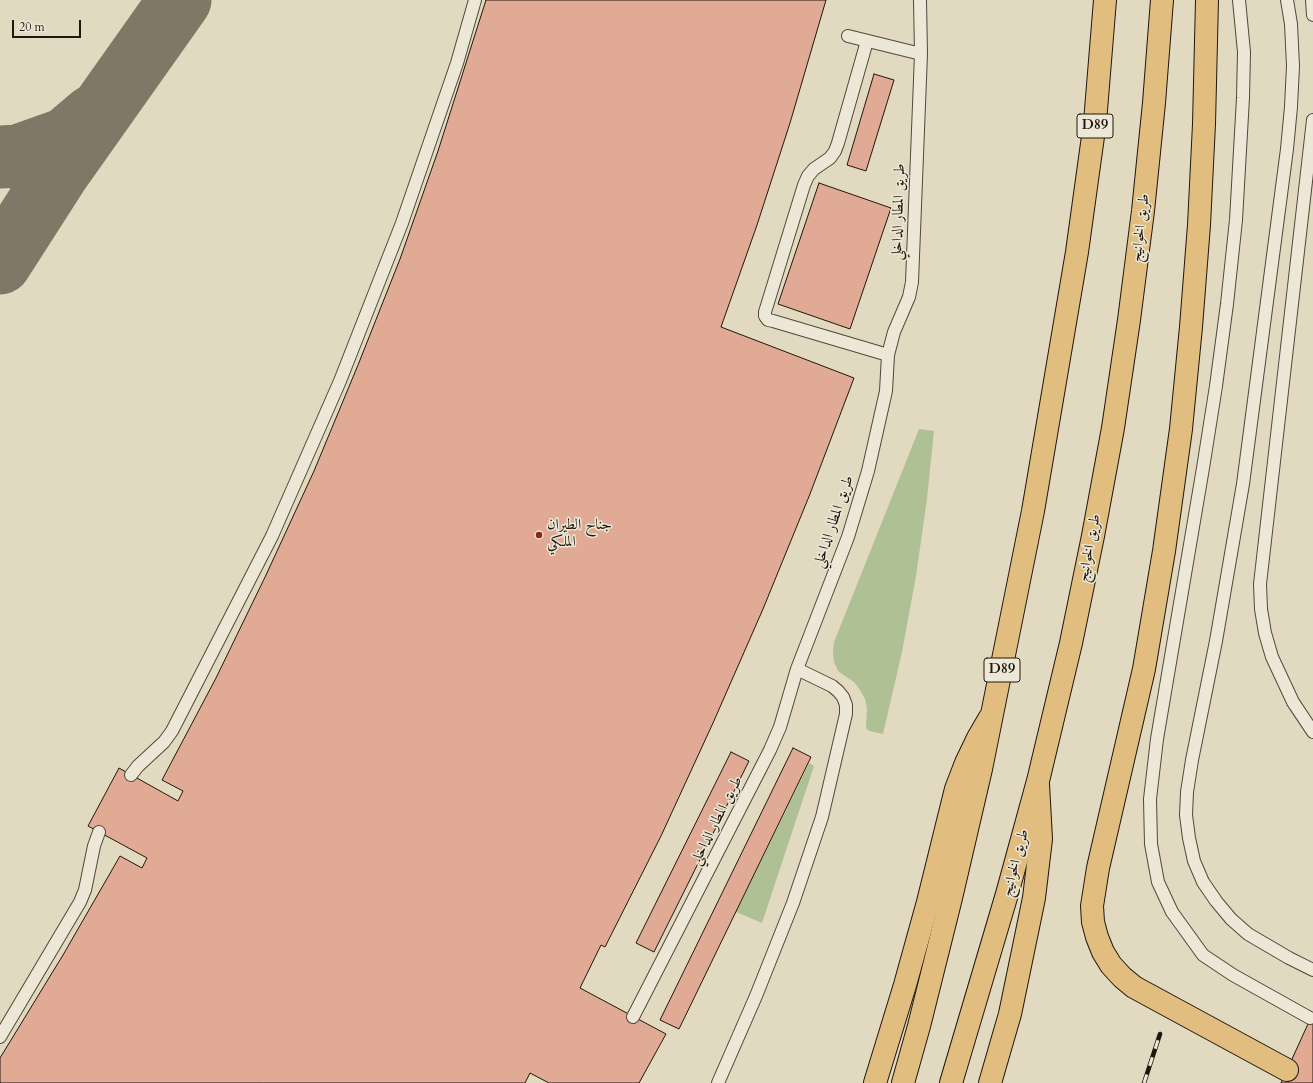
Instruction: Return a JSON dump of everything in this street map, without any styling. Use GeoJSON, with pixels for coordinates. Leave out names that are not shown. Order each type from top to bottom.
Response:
{"type":"FeatureCollection","features":[{"type":"Feature","properties":{"kind":"main road","name":"D89"},"geometry":{"type":"LineString","coordinates":[[904,1083],[949,905],[993,713],[1035,503],[1077,252],[1095,122],[1104,0]]}},
{"type":"Feature","properties":{"kind":"main road","name":"طريق الخوانيج"},"geometry":{"type":"LineString","coordinates":[[951,1083],[1007,894],[1038,781],[1071,643],[1093,536],[1113,428],[1129,320],[1143,211],[1154,103],[1162,0]]}},
{"type":"Feature","properties":{"kind":"main road"},"geometry":{"type":"LineString","coordinates":[[1206,0],[1204,124],[1199,225],[1182,429],[1164,551],[1144,669],[1098,868],[1092,906],[1093,922],[1103,952],[1111,965],[1134,987],[1287,1070]]}},
{"type":"Feature","properties":{"kind":"main road"},"geometry":{"type":"LineString","coordinates":[[875,1083],[905,985],[928,902],[956,789],[978,738],[993,713]]}},
{"type":"Feature","properties":{"kind":"main road"},"geometry":{"type":"LineString","coordinates":[[990,1083],[1010,1014],[1034,898],[1041,839],[1038,781]]}},
{"type":"Feature","properties":{"kind":"lane"},"geometry":{"type":"LineString","coordinates":[[131,775],[138,766],[164,742],[172,731],[272,536],[340,381],[402,223],[457,63],[475,0]]}},
{"type":"Feature","properties":{"kind":"lane","name":"طريق المطار الداخلي"},"geometry":{"type":"LineString","coordinates":[[633,1017],[770,750],[780,727],[797,669],[848,537],[868,471],[886,391],[888,355],[894,332],[909,297],[912,282],[921,54],[920,0]]}},
{"type":"Feature","properties":{"kind":"lane"},"geometry":{"type":"LineString","coordinates":[[1239,0],[1244,52],[1236,220],[1216,386],[1157,739],[1150,799],[1151,844],[1158,882],[1172,912],[1203,955],[1233,975],[1310,1018]]}},
{"type":"Feature","properties":{"kind":"lane"},"geometry":{"type":"LineString","coordinates":[[1287,0],[1291,24],[1293,66],[1287,149],[1243,484],[1216,641],[1192,760],[1187,792],[1186,815],[1188,838],[1194,861],[1203,882],[1230,919],[1248,934],[1313,970]]}},
{"type":"Feature","properties":{"kind":"lane"},"geometry":{"type":"LineString","coordinates":[[1312,0],[1313,15]]}},
{"type":"Feature","properties":{"kind":"lane"},"geometry":{"type":"LineString","coordinates":[[848,36],[921,54]]}},
{"type":"Feature","properties":{"kind":"lane"},"geometry":{"type":"LineString","coordinates":[[867,41],[835,151],[830,158],[814,169],[808,176],[804,185],[764,312],[768,320],[888,355]]}},
{"type":"Feature","properties":{"kind":"lane"},"geometry":{"type":"LineString","coordinates":[[1313,120],[1260,584],[1261,609],[1265,633],[1272,657],[1293,702],[1313,732]]}},
{"type":"Feature","properties":{"kind":"lane"},"geometry":{"type":"LineString","coordinates":[[718,1083],[756,996],[793,903],[822,817],[846,714],[846,705],[843,697],[838,691],[832,686],[797,669]]}},
{"type":"Feature","properties":{"kind":"lane"},"geometry":{"type":"LineString","coordinates":[[0,1037],[80,902],[85,890],[94,846],[99,832]]}},
{"type":"Feature","properties":{"kind":"green space"},"geometry":{"type":"Polygon","coordinates":[[[919,429],[934,431],[927,499],[916,576],[902,652],[883,734],[869,731],[866,728],[867,708],[865,699],[854,682],[838,671],[834,662],[834,642],[919,429]]]}},
{"type":"Feature","properties":{"kind":"green space"},"geometry":{"type":"Polygon","coordinates":[[[809,763],[814,766],[762,923],[736,912],[809,763]]]}},
{"type":"Feature","properties":{"kind":"building","name":"جناح الطيران الملكي"},"geometry":{"type":"Polygon","coordinates":[[[486,0],[826,0],[790,123],[757,225],[721,327],[854,378],[810,494],[763,609],[713,723],[661,836],[605,947],[601,945],[580,988],[666,1034],[639,1083],[549,1083],[530,1073],[525,1083],[0,1083],[0,1058],[63,955],[120,856],[142,868],[147,858],[88,826],[119,768],[178,801],[183,791],[162,780],[216,678],[314,471],[400,259],[438,151],[486,0]]]}},
{"type":"Feature","properties":{"kind":"building"},"geometry":{"type":"Polygon","coordinates":[[[874,74],[894,80],[866,171],[847,165],[874,74]]]}},
{"type":"Feature","properties":{"kind":"building"},"geometry":{"type":"Polygon","coordinates":[[[819,183],[891,208],[850,329],[778,304],[819,183]]]}},
{"type":"Feature","properties":{"kind":"building"},"geometry":{"type":"Polygon","coordinates":[[[793,748],[811,757],[679,1029],[660,1020],[793,748]]]}},
{"type":"Feature","properties":{"kind":"building"},"geometry":{"type":"Polygon","coordinates":[[[731,752],[749,761],[654,952],[636,943],[731,752]]]}},
{"type":"Feature","properties":{"kind":"building"},"geometry":{"type":"Polygon","coordinates":[[[1313,1013],[1313,1083],[1281,1083],[1287,1070],[1313,1013]]]}},
{"type":"Feature","properties":{"kind":"taxiway"},"geometry":{"type":"LineString","coordinates":[[0,263],[59,171],[180,0]]}},
{"type":"Feature","properties":{"kind":"taxiway"},"geometry":{"type":"LineString","coordinates":[[0,157],[18,156],[66,139],[93,116]]}},
{"type":"Feature","properties":{"kind":"railway"},"geometry":{"type":"LineString","coordinates":[[1144,1083],[1160,1034]]}},
{"type":"Feature","properties":{"kind":"place","name":"جناح الطيران الملكي"},"geometry":{"type":"Point","coordinates":[539,535]}}]}
